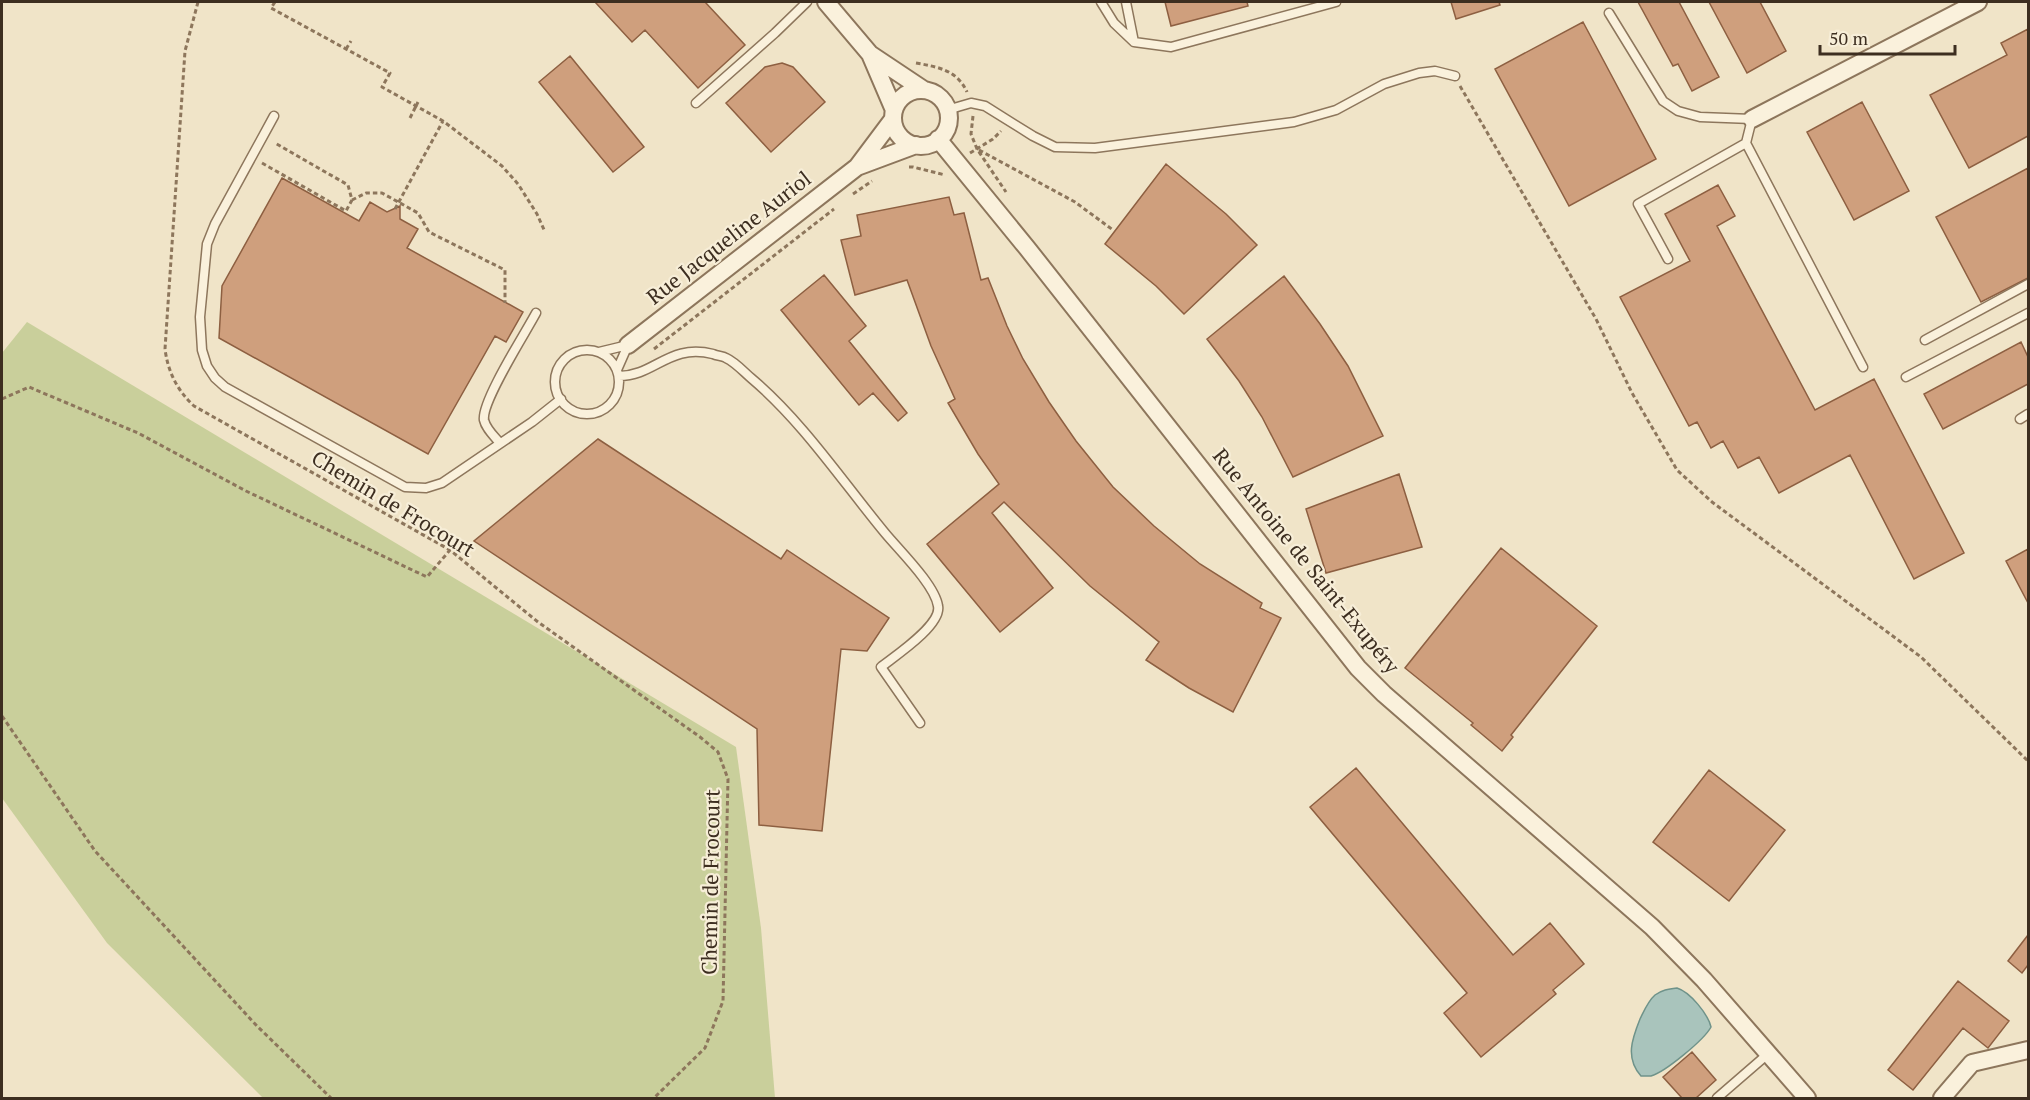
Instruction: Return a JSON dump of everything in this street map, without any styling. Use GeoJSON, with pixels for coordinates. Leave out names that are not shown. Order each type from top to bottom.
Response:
{"type":"FeatureCollection","features":[{"type":"Feature","properties":{"kind":"street"},"geometry":{"type":"LineString","coordinates":[[826,2],[870,54],[924,90],[938,96],[947,110],[947,128],[938,139],[916,145],[902,138],[896,130],[893,114],[870,54]]}},
{"type":"Feature","properties":{"kind":"street"},"geometry":{"type":"LineString","coordinates":[[1752,119],[1978,2]]}},
{"type":"Feature","properties":{"kind":"street"},"geometry":{"type":"LineString","coordinates":[[893,114],[898,101],[906,94],[915,90],[924,90]]}},
{"type":"Feature","properties":{"kind":"street","name":"Rue Jacqueline Auriol"},"geometry":{"type":"LineString","coordinates":[[628,345],[856,167],[893,114]]}},
{"type":"Feature","properties":{"kind":"street","name":"Rue Antoine de Saint-Exupéry"},"geometry":{"type":"LineString","coordinates":[[938,139],[1034,257],[1358,668],[1384,694],[1652,927],[1704,980],[1808,1098]]}},
{"type":"Feature","properties":{"kind":"street","name":"Rue Jacqueline Auriol"},"geometry":{"type":"LineString","coordinates":[[856,167],[916,145]]}},
{"type":"Feature","properties":{"kind":"street"},"geometry":{"type":"LineString","coordinates":[[1942,1098],[1972,1063],[2028,1050]]}},
{"type":"Feature","properties":{"kind":"lane"},"geometry":{"type":"LineString","coordinates":[[696,104],[807,2]]}},
{"type":"Feature","properties":{"kind":"lane"},"geometry":{"type":"LineString","coordinates":[[1101,2],[1114,23],[1134,42],[1171,47],[1336,2]]}},
{"type":"Feature","properties":{"kind":"lane"},"geometry":{"type":"LineString","coordinates":[[1126,2],[1134,42]]}},
{"type":"Feature","properties":{"kind":"lane"},"geometry":{"type":"LineString","coordinates":[[1609,13],[1663,101],[1678,111],[1700,117],[1752,119],[1746,143],[1863,367]]}},
{"type":"Feature","properties":{"kind":"lane"},"geometry":{"type":"LineString","coordinates":[[947,110],[971,104],[985,106],[1055,147],[1095,148],[1294,122],[1336,110],[1384,84],[1419,73],[1435,71],[1455,76]]}},
{"type":"Feature","properties":{"kind":"lane"},"geometry":{"type":"LineString","coordinates":[[274,116],[215,224],[207,244],[200,317],[202,350],[207,366],[215,378],[225,387],[405,487],[426,488],[442,483],[561,399]]}},
{"type":"Feature","properties":{"kind":"lane"},"geometry":{"type":"LineString","coordinates":[[1668,259],[1638,204],[1746,143]]}},
{"type":"Feature","properties":{"kind":"lane"},"geometry":{"type":"LineString","coordinates":[[1925,340],[2028,284]]}},
{"type":"Feature","properties":{"kind":"lane"},"geometry":{"type":"LineString","coordinates":[[500,443],[487,427],[484,413],[489,397],[536,313]]}},
{"type":"Feature","properties":{"kind":"lane"},"geometry":{"type":"LineString","coordinates":[[1906,377],[2028,313]]}},
{"type":"Feature","properties":{"kind":"lane"},"geometry":{"type":"LineString","coordinates":[[599,352],[613,363],[618,373],[619,388],[615,398],[600,411],[582,413],[573,410],[561,399],[556,382],[561,365],[570,355],[582,350],[599,352],[628,345]]}},
{"type":"Feature","properties":{"kind":"lane"},"geometry":{"type":"LineString","coordinates":[[618,373],[628,345]]}},
{"type":"Feature","properties":{"kind":"lane"},"geometry":{"type":"LineString","coordinates":[[618,373],[630,376],[681,352],[700,351],[727,358],[780,405],[916,570],[939,606],[938,615],[931,626],[881,667],[920,723]]}},
{"type":"Feature","properties":{"kind":"lane"},"geometry":{"type":"LineString","coordinates":[[1717,1098],[1769,1053]]}},
{"type":"Feature","properties":{"kind":"path","name":"Chemin de Frocourt"},"geometry":{"type":"LineString","coordinates":[[198,2],[185,51],[165,349],[167,365],[173,380],[194,406],[450,550],[538,622],[718,752],[728,779],[723,1001],[705,1048],[654,1098]]}},
{"type":"Feature","properties":{"kind":"path"},"geometry":{"type":"LineString","coordinates":[[275,2],[271,8],[390,73],[382,87],[417,104],[454,128],[464,140],[487,151],[519,184],[545,232]]}},
{"type":"Feature","properties":{"kind":"path"},"geometry":{"type":"LineString","coordinates":[[310,29],[313,22]]}},
{"type":"Feature","properties":{"kind":"path"},"geometry":{"type":"LineString","coordinates":[[346,49],[351,41]]}},
{"type":"Feature","properties":{"kind":"path"},"geometry":{"type":"LineString","coordinates":[[894,70],[904,56],[916,63],[947,70],[961,80],[971,104],[974,121],[971,134],[977,149],[1011,201]]}},
{"type":"Feature","properties":{"kind":"path"},"geometry":{"type":"LineString","coordinates":[[385,70],[389,63]]}},
{"type":"Feature","properties":{"kind":"path"},"geometry":{"type":"LineString","coordinates":[[1455,76],[1596,319],[1632,393],[1677,470],[1712,502],[1921,657],[2028,761]]}},
{"type":"Feature","properties":{"kind":"path"},"geometry":{"type":"LineString","coordinates":[[410,118],[417,104]]}},
{"type":"Feature","properties":{"kind":"path"},"geometry":{"type":"LineString","coordinates":[[395,209],[443,121]]}},
{"type":"Feature","properties":{"kind":"path"},"geometry":{"type":"LineString","coordinates":[[905,168],[913,167],[945,176],[956,161],[993,139],[1010,122]]}},
{"type":"Feature","properties":{"kind":"path"},"geometry":{"type":"LineString","coordinates":[[275,143],[348,185],[352,200]]}},
{"type":"Feature","properties":{"kind":"path"},"geometry":{"type":"LineString","coordinates":[[977,149],[1076,202],[1113,230]]}},
{"type":"Feature","properties":{"kind":"path"},"geometry":{"type":"LineString","coordinates":[[261,163],[346,211],[352,200],[374,192],[399,201],[418,213],[429,232],[505,270],[505,303]]}},
{"type":"Feature","properties":{"kind":"path"},"geometry":{"type":"LineString","coordinates":[[844,201],[880,176]]}},
{"type":"Feature","properties":{"kind":"path"},"geometry":{"type":"LineString","coordinates":[[639,372],[644,358],[835,208]]}},
{"type":"Feature","properties":{"kind":"path"},"geometry":{"type":"LineString","coordinates":[[2,399],[29,387],[138,433],[246,491],[427,577],[450,550]]}},
{"type":"Feature","properties":{"kind":"path"},"geometry":{"type":"LineString","coordinates":[[2,716],[95,851],[257,1026],[331,1098]]}},
{"type":"Feature","properties":{"kind":"green space"},"geometry":{"type":"Polygon","coordinates":[[[27,322],[736,747],[761,928],[775,1098],[263,1098],[107,943],[2,798],[2,353],[27,322]]]}},
{"type":"Feature","properties":{"kind":"water"},"geometry":{"type":"Polygon","coordinates":[[[1677,988],[1698,1004],[1711,1027],[1693,1047],[1674,1062],[1651,1076],[1641,1076],[1633,1062],[1632,1055],[1633,1041],[1640,1019],[1655,995],[1677,988]]]}},
{"type":"Feature","properties":{"kind":"building"},"geometry":{"type":"Polygon","coordinates":[[[595,2],[705,2],[745,45],[698,88],[645,30],[632,42],[595,2]]]}},
{"type":"Feature","properties":{"kind":"building"},"geometry":{"type":"Polygon","coordinates":[[[1165,2],[1247,2],[1248,6],[1171,26],[1165,2]]]}},
{"type":"Feature","properties":{"kind":"building"},"geometry":{"type":"Polygon","coordinates":[[[1451,2],[1499,2],[1500,5],[1456,19],[1451,2]]]}},
{"type":"Feature","properties":{"kind":"building"},"geometry":{"type":"Polygon","coordinates":[[[1638,2],[1679,2],[1719,77],[1692,91],[1678,64],[1673,66],[1638,2]]]}},
{"type":"Feature","properties":{"kind":"building"},"geometry":{"type":"Polygon","coordinates":[[[1709,2],[1760,2],[1786,51],[1747,73],[1709,2]]]}},
{"type":"Feature","properties":{"kind":"building"},"geometry":{"type":"Polygon","coordinates":[[[1583,22],[1656,159],[1569,206],[1495,69],[1583,22]]]}},
{"type":"Feature","properties":{"kind":"building"},"geometry":{"type":"Polygon","coordinates":[[[2028,29],[2028,136],[1969,168],[1930,95],[2007,55],[2001,43],[2028,29]]]}},
{"type":"Feature","properties":{"kind":"building"},"geometry":{"type":"Polygon","coordinates":[[[570,56],[644,147],[613,172],[539,82],[570,56]]]}},
{"type":"Feature","properties":{"kind":"building"},"geometry":{"type":"Polygon","coordinates":[[[782,63],[793,67],[825,102],[771,152],[726,103],[765,67],[782,63]]]}},
{"type":"Feature","properties":{"kind":"building"},"geometry":{"type":"Polygon","coordinates":[[[1862,102],[1909,191],[1854,220],[1807,132],[1862,102]]]}},
{"type":"Feature","properties":{"kind":"building"},"geometry":{"type":"Polygon","coordinates":[[[1166,164],[1226,214],[1257,245],[1184,314],[1156,286],[1105,244],[1166,164]]]}},
{"type":"Feature","properties":{"kind":"building"},"geometry":{"type":"Polygon","coordinates":[[[2028,168],[2028,278],[1981,302],[1936,217],[2028,168]]]}},
{"type":"Feature","properties":{"kind":"building"},"geometry":{"type":"Polygon","coordinates":[[[282,178],[359,221],[370,202],[387,212],[400,206],[400,219],[418,229],[407,248],[523,312],[506,342],[495,336],[428,454],[219,338],[222,286],[282,178]]]}},
{"type":"Feature","properties":{"kind":"building"},"geometry":{"type":"Polygon","coordinates":[[[1718,185],[1735,216],[1717,226],[1815,410],[1874,379],[1964,553],[1914,579],[1850,455],[1779,493],[1759,457],[1738,468],[1723,441],[1711,448],[1697,422],[1689,426],[1620,297],[1690,261],[1665,214],[1718,185]]]}},
{"type":"Feature","properties":{"kind":"building"},"geometry":{"type":"Polygon","coordinates":[[[949,197],[954,215],[964,213],[981,280],[988,278],[1023,359],[1076,441],[1113,487],[1154,526],[1200,564],[1262,603],[1260,608],[1281,618],[1233,712],[1189,688],[1146,660],[1159,642],[1090,586],[1004,502],[992,513],[1053,588],[1000,632],[927,544],[999,484],[948,403],[955,399],[931,346],[907,280],[855,295],[841,240],[861,236],[857,215],[949,197]]]}},
{"type":"Feature","properties":{"kind":"building"},"geometry":{"type":"Polygon","coordinates":[[[824,275],[866,326],[849,341],[907,413],[898,421],[873,393],[859,405],[781,310],[824,275]]]}},
{"type":"Feature","properties":{"kind":"building"},"geometry":{"type":"Polygon","coordinates":[[[1284,276],[1348,366],[1383,436],[1293,477],[1262,417],[1239,381],[1207,339],[1284,276]]]}},
{"type":"Feature","properties":{"kind":"building"},"geometry":{"type":"Polygon","coordinates":[[[2021,342],[2028,357],[2028,384],[1943,429],[1924,394],[2021,342]]]}},
{"type":"Feature","properties":{"kind":"building"},"geometry":{"type":"Polygon","coordinates":[[[598,439],[781,559],[787,550],[889,618],[867,651],[841,649],[822,831],[759,825],[757,729],[474,541],[598,439]]]}},
{"type":"Feature","properties":{"kind":"building"},"geometry":{"type":"Polygon","coordinates":[[[1399,474],[1422,547],[1326,573],[1306,509],[1399,474]]]}},
{"type":"Feature","properties":{"kind":"building"},"geometry":{"type":"Polygon","coordinates":[[[1501,548],[1597,626],[1511,735],[1513,737],[1502,751],[1471,725],[1473,723],[1405,668],[1501,548]]]}},
{"type":"Feature","properties":{"kind":"building"},"geometry":{"type":"Polygon","coordinates":[[[2028,549],[2028,603],[2006,561],[2028,549]]]}},
{"type":"Feature","properties":{"kind":"building"},"geometry":{"type":"Polygon","coordinates":[[[1356,768],[1513,955],[1550,923],[1584,964],[1553,990],[1556,994],[1481,1057],[1444,1013],[1467,993],[1310,807],[1356,768]]]}},
{"type":"Feature","properties":{"kind":"building"},"geometry":{"type":"Polygon","coordinates":[[[1709,770],[1785,830],[1729,901],[1653,842],[1709,770]]]}},
{"type":"Feature","properties":{"kind":"building"},"geometry":{"type":"Polygon","coordinates":[[[2028,935],[2028,965],[2022,973],[2008,961],[2028,935]]]}},
{"type":"Feature","properties":{"kind":"building"},"geometry":{"type":"Polygon","coordinates":[[[1958,981],[2009,1021],[1988,1048],[1963,1028],[1913,1090],[1888,1070],[1958,981]]]}},
{"type":"Feature","properties":{"kind":"building"},"geometry":{"type":"Polygon","coordinates":[[[1692,1052],[1716,1080],[1696,1098],[1682,1098],[1663,1077],[1692,1052]]]}}]}
